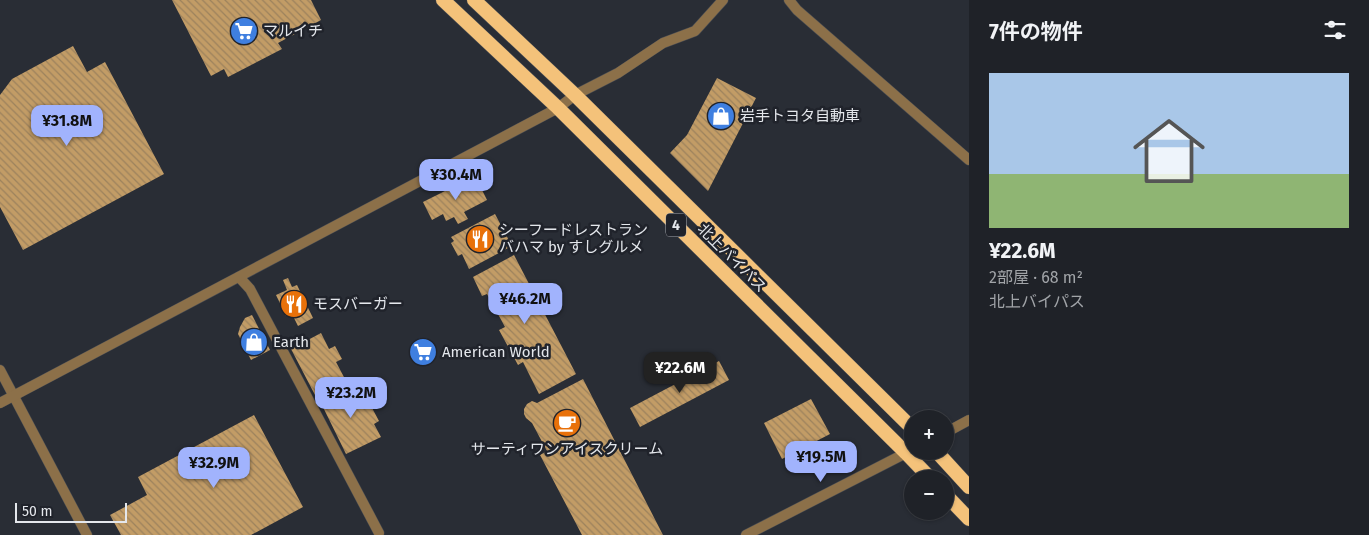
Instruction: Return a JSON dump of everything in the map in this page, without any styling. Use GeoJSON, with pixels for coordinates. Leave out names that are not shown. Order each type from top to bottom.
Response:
{"type":"FeatureCollection","features":[{"type":"Feature","properties":{"kind":"highway","name":"北上バイパス"},"geometry":{"type":"LineString","coordinates":[[443,0],[558,108],[904,451]]}},
{"type":"Feature","properties":{"kind":"highway","name":"北上バイパス"},"geometry":{"type":"LineString","coordinates":[[474,0],[575,95],[904,420]]}},
{"type":"Feature","properties":{"kind":"highway","name":"北上バイパス"},"geometry":{"type":"LineString","coordinates":[[913,460],[922,470]]}},
{"type":"Feature","properties":{"kind":"highway"},"geometry":{"type":"LineString","coordinates":[[944,460],[969,487]]}},
{"type":"Feature","properties":{"kind":"highway"},"geometry":{"type":"LineString","coordinates":[[954,503],[969,519]]}},
{"type":"Feature","properties":{"kind":"street"},"geometry":{"type":"LineString","coordinates":[[0,403],[558,108],[575,95],[618,73],[663,43],[695,31],[723,0]]}},
{"type":"Feature","properties":{"kind":"street"},"geometry":{"type":"LineString","coordinates":[[789,0],[797,10],[969,160]]}},
{"type":"Feature","properties":{"kind":"street"},"geometry":{"type":"LineString","coordinates":[[239,276],[250,289],[379,533]]}},
{"type":"Feature","properties":{"kind":"street"},"geometry":{"type":"LineString","coordinates":[[0,370],[86,535]]}},
{"type":"Feature","properties":{"kind":"street"},"geometry":{"type":"LineString","coordinates":[[954,428],[969,420]]}},
{"type":"Feature","properties":{"kind":"street"},"geometry":{"type":"LineString","coordinates":[[746,535],[904,454]]}},
{"type":"Feature","properties":{"kind":"building","name":"マルイチ"},"geometry":{"type":"Polygon","coordinates":[[[172,0],[311,0],[321,20],[278,43],[282,49],[228,77],[224,69],[211,76],[172,0]]]}},
{"type":"Feature","properties":{"kind":"building"},"geometry":{"type":"Polygon","coordinates":[[[73,46],[87,72],[105,62],[164,174],[23,250],[0,207],[0,95],[12,79],[73,46]]]}},
{"type":"Feature","properties":{"kind":"building","name":"岩手トヨタ自動車"},"geometry":{"type":"Polygon","coordinates":[[[717,78],[756,98],[708,191],[670,153],[687,135],[717,78]]]}},
{"type":"Feature","properties":{"kind":"building"},"geometry":{"type":"Polygon","coordinates":[[[475,176],[487,200],[464,212],[468,219],[458,224],[454,217],[446,221],[443,214],[432,220],[423,202],[475,176]]]}},
{"type":"Feature","properties":{"kind":"building","name":"シーフードレストラン バハマ by すしグルメ"},"geometry":{"type":"Polygon","coordinates":[[[495,214],[512,246],[469,269],[462,254],[458,256],[451,243],[454,241],[451,237],[495,214]]]}},
{"type":"Feature","properties":{"kind":"building"},"geometry":{"type":"Polygon","coordinates":[[[514,255],[576,374],[539,394],[523,362],[518,365],[499,330],[505,327],[487,294],[482,296],[473,277],[514,255]]]}},
{"type":"Feature","properties":{"kind":"building","name":"モスバーガー"},"geometry":{"type":"Polygon","coordinates":[[[288,278],[292,287],[297,285],[313,318],[298,326],[292,314],[286,316],[276,295],[287,290],[283,280],[288,278]]]}},
{"type":"Feature","properties":{"kind":"building","name":"Earth"},"geometry":{"type":"Polygon","coordinates":[[[252,315],[270,350],[251,360],[238,334],[245,318],[252,315]]]}},
{"type":"Feature","properties":{"kind":"building"},"geometry":{"type":"Polygon","coordinates":[[[321,333],[329,349],[335,346],[342,359],[336,362],[345,379],[315,395],[291,349],[321,333]]]}},
{"type":"Feature","properties":{"kind":"building"},"geometry":{"type":"Polygon","coordinates":[[[719,361],[729,380],[640,427],[630,408],[719,361]]]}},
{"type":"Feature","properties":{"kind":"building"},"geometry":{"type":"Polygon","coordinates":[[[583,379],[663,535],[582,535],[540,455],[547,451],[532,423],[526,418],[524,409],[532,401],[537,403],[583,379]]]}},
{"type":"Feature","properties":{"kind":"building"},"geometry":{"type":"Polygon","coordinates":[[[352,385],[365,409],[371,406],[379,421],[374,424],[381,437],[346,454],[320,401],[352,385]]]}},
{"type":"Feature","properties":{"kind":"building"},"geometry":{"type":"Polygon","coordinates":[[[811,399],[830,434],[782,459],[764,423],[811,399]]]}},
{"type":"Feature","properties":{"kind":"building"},"geometry":{"type":"Polygon","coordinates":[[[254,415],[303,507],[251,535],[121,535],[110,515],[147,495],[138,477],[254,415]]]}},
{"type":"Feature","properties":{"kind":"place","name":"マルイチ"},"geometry":{"type":"Point","coordinates":[244,31]}},
{"type":"Feature","properties":{"kind":"place","name":"岩手トヨタ自動車"},"geometry":{"type":"Point","coordinates":[721,116]}},
{"type":"Feature","properties":{"kind":"place","name":"シーフードレストラン バハマ by すしグルメ"},"geometry":{"type":"Point","coordinates":[480,239]}},
{"type":"Feature","properties":{"kind":"place","name":"モスバーガー"},"geometry":{"type":"Point","coordinates":[294,304]}},
{"type":"Feature","properties":{"kind":"place","name":"Earth"},"geometry":{"type":"Point","coordinates":[254,342]}},
{"type":"Feature","properties":{"kind":"place","name":"American World"},"geometry":{"type":"Point","coordinates":[423,352]}},
{"type":"Feature","properties":{"kind":"place","name":"サーティワンアイスクリーム"},"geometry":{"type":"Point","coordinates":[567,423]}}]}
